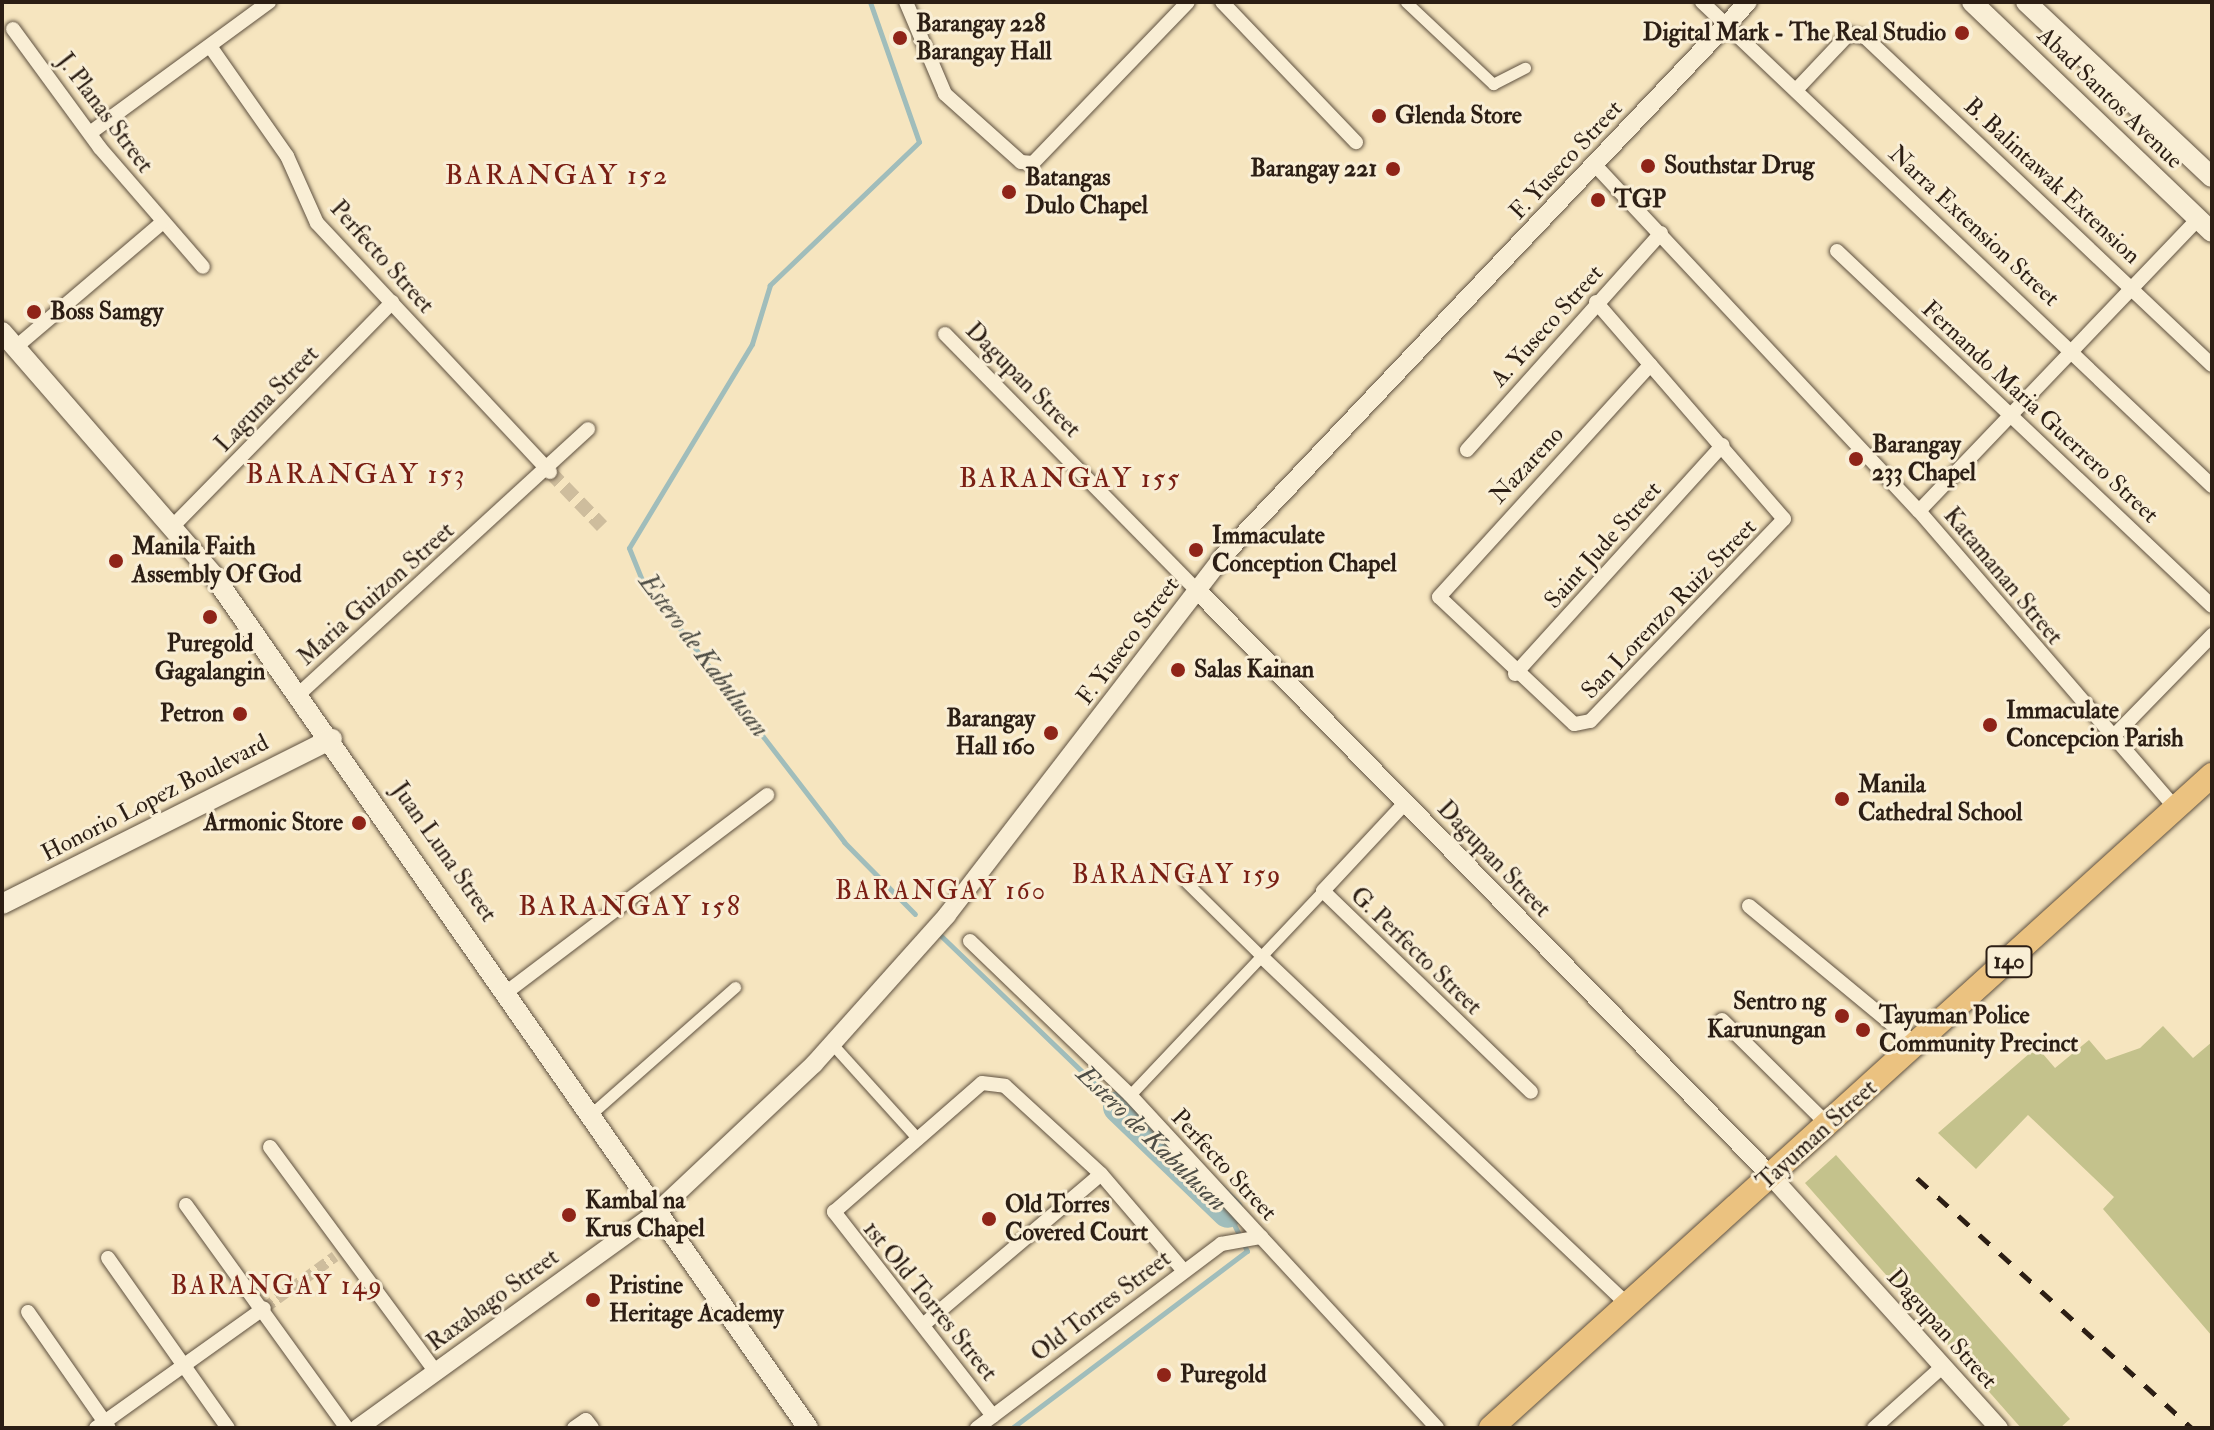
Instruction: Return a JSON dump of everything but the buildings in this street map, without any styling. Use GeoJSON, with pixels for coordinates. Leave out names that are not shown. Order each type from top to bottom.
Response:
{"type":"FeatureCollection","features":[{"type":"Feature","properties":{"kind":"main road","name":"Abad Santos Avenue"},"geometry":{"type":"LineString","coordinates":[[1972,2],[2205,225]]}},
{"type":"Feature","properties":{"kind":"main road","name":"Abad Santos Avenue"},"geometry":{"type":"LineString","coordinates":[[2026,2],[2212,177]]}},
{"type":"Feature","properties":{"kind":"main road","name":"Juan Luna Street"},"geometry":{"type":"LineString","coordinates":[[9,339],[174,525],[299,694],[508,991],[808,1428]]}},
{"type":"Feature","properties":{"kind":"main road","name":"Honorio Lopez Boulevard"},"geometry":{"type":"LineString","coordinates":[[2,904],[332,739]]}},
{"type":"Feature","properties":{"kind":"main road","name":"Tayuman Street"},"geometry":{"type":"LineString","coordinates":[[1491,1428],[1918,1046],[2212,775]]}},
{"type":"Feature","properties":{"kind":"street"},"geometry":{"type":"LineString","coordinates":[[90,133],[212,49],[269,2]]}},
{"type":"Feature","properties":{"kind":"street"},"geometry":{"type":"LineString","coordinates":[[906,2],[945,94],[1021,162],[1033,163],[1188,2]]}},
{"type":"Feature","properties":{"kind":"street"},"geometry":{"type":"LineString","coordinates":[[1222,2],[1356,142]]}},
{"type":"Feature","properties":{"kind":"street"},"geometry":{"type":"LineString","coordinates":[[1406,2],[1493,84],[1525,68]]}},
{"type":"Feature","properties":{"kind":"street","name":"Narra Extension Street"},"geometry":{"type":"LineString","coordinates":[[1702,2],[2075,352],[2212,486]]}},
{"type":"Feature","properties":{"kind":"street","name":"F. Yuseco Street"},"geometry":{"type":"LineString","coordinates":[[657,1212],[833,1045],[947,915],[1197,590],[1748,2]]}},
{"type":"Feature","properties":{"kind":"street","name":"J. Planas Street"},"geometry":{"type":"LineString","coordinates":[[13,29],[90,133],[203,267]]}},
{"type":"Feature","properties":{"kind":"street","name":"B. Balintawak Extension"},"geometry":{"type":"LineString","coordinates":[[1796,90],[1858,33],[2137,290],[2212,365]]}},
{"type":"Feature","properties":{"kind":"street","name":"Perfecto Street"},"geometry":{"type":"LineString","coordinates":[[212,49],[287,156],[317,223],[548,470]]}},
{"type":"Feature","properties":{"kind":"street","name":"Katamanan Street"},"geometry":{"type":"LineString","coordinates":[[1595,165],[1919,511],[2176,809]]}},
{"type":"Feature","properties":{"kind":"street"},"geometry":{"type":"LineString","coordinates":[[9,339],[163,222]]}},
{"type":"Feature","properties":{"kind":"street"},"geometry":{"type":"LineString","coordinates":[[1919,511],[2205,225]]}},
{"type":"Feature","properties":{"kind":"street","name":"A. Yuseco Street"},"geometry":{"type":"LineString","coordinates":[[1467,450],[1596,302],[1661,233]]}},
{"type":"Feature","properties":{"kind":"street","name":"Fernando Maria Guerrero Street"},"geometry":{"type":"LineString","coordinates":[[1837,251],[2212,606]]}},
{"type":"Feature","properties":{"kind":"street","name":"Laguna Street"},"geometry":{"type":"LineString","coordinates":[[174,525],[392,302]]}},
{"type":"Feature","properties":{"kind":"street"},"geometry":{"type":"LineString","coordinates":[[1596,302],[1723,445]]}},
{"type":"Feature","properties":{"kind":"street","name":"Dagupan Street"},"geometry":{"type":"LineString","coordinates":[[945,334],[1771,1176],[1999,1428]]}},
{"type":"Feature","properties":{"kind":"street","name":"Nazareno"},"geometry":{"type":"LineString","coordinates":[[1515,674],[1439,597],[1650,365]]}},
{"type":"Feature","properties":{"kind":"street","name":"Maria Guizon Street"},"geometry":{"type":"LineString","coordinates":[[299,694],[548,470],[588,429]]}},
{"type":"Feature","properties":{"kind":"street","name":"San Lorenzo Ruiz Street"},"geometry":{"type":"LineString","coordinates":[[1515,674],[1582,725],[1784,519],[1723,445]]}},
{"type":"Feature","properties":{"kind":"street","name":"Saint Jude Street"},"geometry":{"type":"LineString","coordinates":[[1515,674],[1723,445]]}},
{"type":"Feature","properties":{"kind":"street"},"geometry":{"type":"LineString","coordinates":[[2112,738],[2212,635]]}},
{"type":"Feature","properties":{"kind":"street"},"geometry":{"type":"LineString","coordinates":[[508,991],[767,795]]}},
{"type":"Feature","properties":{"kind":"street","name":"G. Perfecto Street"},"geometry":{"type":"LineString","coordinates":[[1405,803],[1323,891],[1531,1092]]}},
{"type":"Feature","properties":{"kind":"street"},"geometry":{"type":"LineString","coordinates":[[1186,882],[1628,1305]]}},
{"type":"Feature","properties":{"kind":"street"},"geometry":{"type":"LineString","coordinates":[[1130,1095],[1323,891]]}},
{"type":"Feature","properties":{"kind":"street"},"geometry":{"type":"LineString","coordinates":[[1749,906],[1918,1046]]}},
{"type":"Feature","properties":{"kind":"street","name":"Perfecto Street"},"geometry":{"type":"LineString","coordinates":[[970,941],[1130,1095],[1255,1237],[1437,1428]]}},
{"type":"Feature","properties":{"kind":"street"},"geometry":{"type":"LineString","coordinates":[[591,1114],[735,987]]}},
{"type":"Feature","properties":{"kind":"street"},"geometry":{"type":"LineString","coordinates":[[1722,1020],[1828,1125]]}},
{"type":"Feature","properties":{"kind":"street"},"geometry":{"type":"LineString","coordinates":[[833,1045],[918,1139],[993,1080],[1101,1174],[1183,1270]]}},
{"type":"Feature","properties":{"kind":"street","name":"1st Old Torres Street"},"geometry":{"type":"LineString","coordinates":[[918,1139],[834,1212],[993,1416]]}},
{"type":"Feature","properties":{"kind":"street"},"geometry":{"type":"LineString","coordinates":[[270,1147],[340,1252],[436,1372]]}},
{"type":"Feature","properties":{"kind":"street"},"geometry":{"type":"LineString","coordinates":[[923,1325],[1101,1174]]}},
{"type":"Feature","properties":{"kind":"street"},"geometry":{"type":"LineString","coordinates":[[186,1205],[264,1308],[347,1428]]}},
{"type":"Feature","properties":{"kind":"street","name":"Raxabago Street"},"geometry":{"type":"LineString","coordinates":[[358,1428],[657,1212]]}},
{"type":"Feature","properties":{"kind":"street","name":"Old Torres Street"},"geometry":{"type":"LineString","coordinates":[[977,1428],[1183,1270],[1221,1244],[1255,1237]]}},
{"type":"Feature","properties":{"kind":"street"},"geometry":{"type":"LineString","coordinates":[[108,1258],[228,1428]]}},
{"type":"Feature","properties":{"kind":"street"},"geometry":{"type":"LineString","coordinates":[[28,1312],[103,1426],[264,1308]]}},
{"type":"Feature","properties":{"kind":"street"},"geometry":{"type":"LineString","coordinates":[[1874,1428],[1943,1366]]}},
{"type":"Feature","properties":{"kind":"street"},"geometry":{"type":"LineString","coordinates":[[574,1428],[586,1420],[592,1428]]}},
{"type":"Feature","properties":{"kind":"shaded area"},"geometry":{"type":"Polygon","coordinates":[[[2163,1026],[2193,1058],[2212,1042],[2212,1336],[2103,1209],[2114,1197],[2028,1115],[1976,1169],[1938,1133],[2037,1047],[2055,1068],[2089,1040],[2106,1060],[2140,1048],[2163,1026]]]}},
{"type":"Feature","properties":{"kind":"shaded area"},"geometry":{"type":"Polygon","coordinates":[[[1836,1155],[2070,1419],[2060,1428],[2021,1428],[1805,1183],[1836,1155]]]}},
{"type":"Feature","properties":{"kind":"waterway","name":"Estero de Kabulusan"},"geometry":{"type":"LineString","coordinates":[[870,2],[919,142],[770,285],[752,344],[629,548],[641,578],[844,842],[915,914]]}},
{"type":"Feature","properties":{"kind":"waterway","name":"Estero de Kabulusan"},"geometry":{"type":"LineString","coordinates":[[936,931],[1119,1107]]}},
{"type":"Feature","properties":{"kind":"waterway","name":"Estero de Kabulusan"},"geometry":{"type":"LineString","coordinates":[[1119,1107],[1228,1212]]}},
{"type":"Feature","properties":{"kind":"waterway","name":"Estero de Kabulusan"},"geometry":{"type":"LineString","coordinates":[[1012,1428],[1247,1251],[1228,1212]]}},
{"type":"Feature","properties":{"kind":"tunnel"},"geometry":{"type":"LineString","coordinates":[[550,472],[602,526]]}},
{"type":"Feature","properties":{"kind":"tunnel"},"geometry":{"type":"LineString","coordinates":[[264,1308],[335,1256]]}},
{"type":"Feature","properties":{"kind":"railway"},"geometry":{"type":"LineString","coordinates":[[1917,1178],[2192,1428]]}},
{"type":"Feature","properties":{"kind":"place","name":"Digital Mark - The Real Studio"},"geometry":{"type":"Point","coordinates":[1962,33]}},
{"type":"Feature","properties":{"kind":"place","name":"Barangay 228 Barangay Hall"},"geometry":{"type":"Point","coordinates":[900,38]}},
{"type":"Feature","properties":{"kind":"place","name":"Glenda Store"},"geometry":{"type":"Point","coordinates":[1379,116]}},
{"type":"Feature","properties":{"kind":"place","name":"Southstar Drug"},"geometry":{"type":"Point","coordinates":[1648,166]}},
{"type":"Feature","properties":{"kind":"place","name":"Barangay 221"},"geometry":{"type":"Point","coordinates":[1393,169]}},
{"type":"Feature","properties":{"kind":"place","name":"Batangas Dulo Chapel"},"geometry":{"type":"Point","coordinates":[1009,192]}},
{"type":"Feature","properties":{"kind":"place","name":"TGP"},"geometry":{"type":"Point","coordinates":[1598,200]}},
{"type":"Feature","properties":{"kind":"place","name":"Boss Samgy"},"geometry":{"type":"Point","coordinates":[34,312]}},
{"type":"Feature","properties":{"kind":"place","name":"Barangay 233 Chapel"},"geometry":{"type":"Point","coordinates":[1856,459]}},
{"type":"Feature","properties":{"kind":"place","name":"Immaculate Conception Chapel"},"geometry":{"type":"Point","coordinates":[1196,550]}},
{"type":"Feature","properties":{"kind":"place","name":"Manila Faith Assembly Of God"},"geometry":{"type":"Point","coordinates":[116,561]}},
{"type":"Feature","properties":{"kind":"place","name":"Puregold Gagalangin"},"geometry":{"type":"Point","coordinates":[210,617]}},
{"type":"Feature","properties":{"kind":"place","name":"Salas Kainan"},"geometry":{"type":"Point","coordinates":[1178,670]}},
{"type":"Feature","properties":{"kind":"place","name":"Petron"},"geometry":{"type":"Point","coordinates":[240,714]}},
{"type":"Feature","properties":{"kind":"place","name":"Immaculate Concepcion Parish"},"geometry":{"type":"Point","coordinates":[1990,725]}},
{"type":"Feature","properties":{"kind":"place","name":"Barangay Hall 160"},"geometry":{"type":"Point","coordinates":[1051,733]}},
{"type":"Feature","properties":{"kind":"place","name":"Manila Cathedral School"},"geometry":{"type":"Point","coordinates":[1842,799]}},
{"type":"Feature","properties":{"kind":"place","name":"Armonic Store"},"geometry":{"type":"Point","coordinates":[359,823]}},
{"type":"Feature","properties":{"kind":"place","name":"Sentro ng Karunungan"},"geometry":{"type":"Point","coordinates":[1842,1016]}},
{"type":"Feature","properties":{"kind":"place","name":"Tayuman Police Community Precinct"},"geometry":{"type":"Point","coordinates":[1863,1030]}},
{"type":"Feature","properties":{"kind":"place","name":"Kambal na Krus Chapel"},"geometry":{"type":"Point","coordinates":[569,1215]}},
{"type":"Feature","properties":{"kind":"place","name":"Old Torres Covered Court"},"geometry":{"type":"Point","coordinates":[989,1219]}},
{"type":"Feature","properties":{"kind":"place","name":"Pristine Heritage Academy"},"geometry":{"type":"Point","coordinates":[593,1300]}},
{"type":"Feature","properties":{"kind":"place","name":"Puregold"},"geometry":{"type":"Point","coordinates":[1164,1375]}},
{"type":"Feature","properties":{"kind":"district","name":"BARANGAY 152"},"geometry":{"type":"Point","coordinates":[557,176]}},
{"type":"Feature","properties":{"kind":"district","name":"BARANGAY 153"},"geometry":{"type":"Point","coordinates":[356,475]}},
{"type":"Feature","properties":{"kind":"district","name":"BARANGAY 155"},"geometry":{"type":"Point","coordinates":[1070,479]}},
{"type":"Feature","properties":{"kind":"district","name":"BARANGAY 159"},"geometry":{"type":"Point","coordinates":[1177,876]}},
{"type":"Feature","properties":{"kind":"district","name":"BARANGAY 160"},"geometry":{"type":"Point","coordinates":[941,892]}},
{"type":"Feature","properties":{"kind":"district","name":"BARANGAY 158"},"geometry":{"type":"Point","coordinates":[630,907]}},
{"type":"Feature","properties":{"kind":"district","name":"BARANGAY 149"},"geometry":{"type":"Point","coordinates":[277,1287]}}]}
